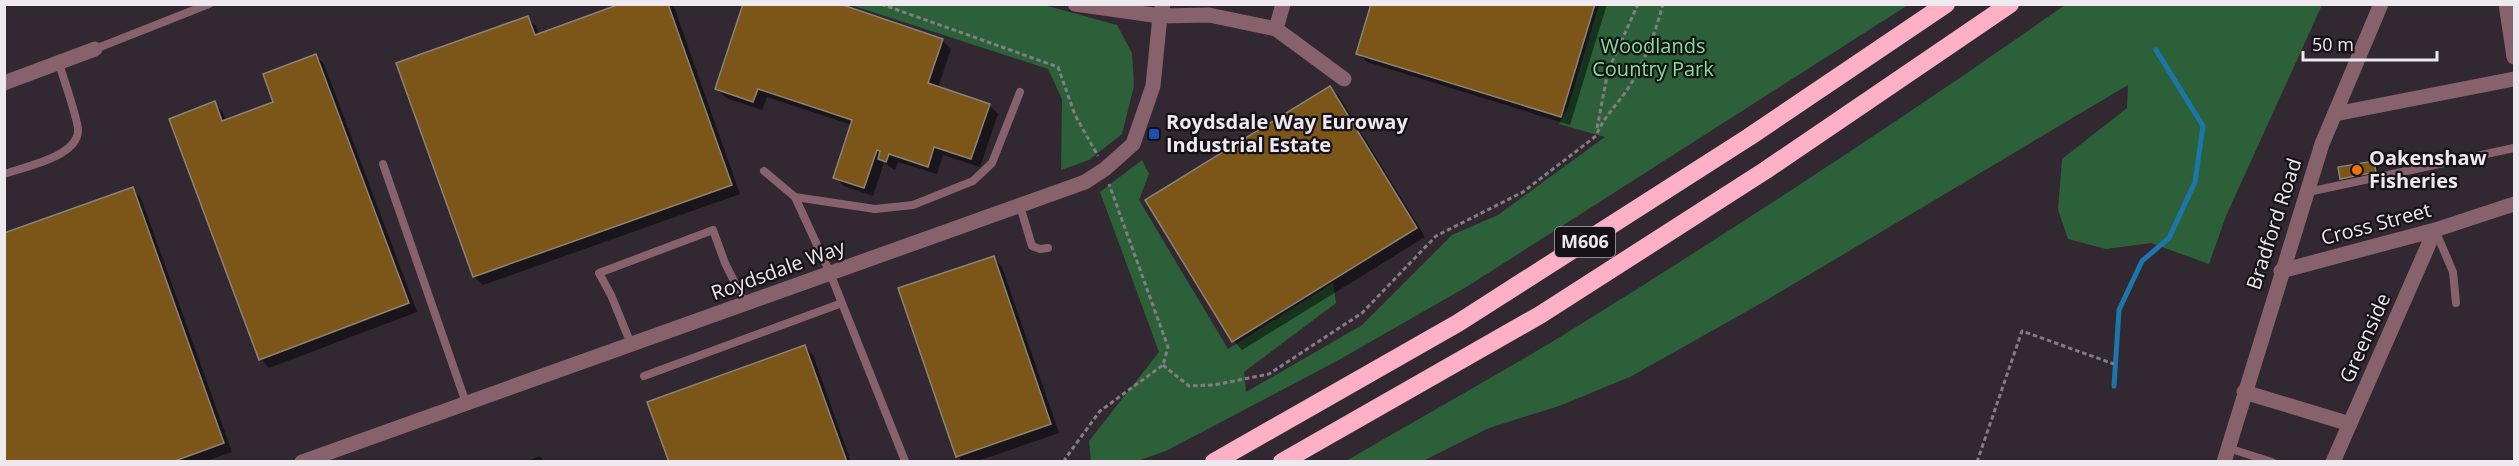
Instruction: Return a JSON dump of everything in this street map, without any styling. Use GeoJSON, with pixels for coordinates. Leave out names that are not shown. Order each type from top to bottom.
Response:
{"type":"FeatureCollection","features":[{"type":"Feature","properties":{"kind":"highway","name":"M606"},"geometry":{"type":"LineString","coordinates":[[1214,462],[1458,324],[1749,137],[1946,4]]}},
{"type":"Feature","properties":{"kind":"highway","name":"M606"},"geometry":{"type":"LineString","coordinates":[[1282,462],[1540,315],[1766,170],[2010,4]]}},
{"type":"Feature","properties":{"kind":"street"},"geometry":{"type":"LineString","coordinates":[[1076,4],[1209,15],[1276,29],[1350,82]]}},
{"type":"Feature","properties":{"kind":"street"},"geometry":{"type":"LineString","coordinates":[[1276,29],[1283,4]]}},
{"type":"Feature","properties":{"kind":"street","name":"Bradford Road"},"geometry":{"type":"LineString","coordinates":[[2226,455],[2322,144],[2381,4]]}},
{"type":"Feature","properties":{"kind":"street"},"geometry":{"type":"LineString","coordinates":[[2506,4],[2514,57]]}},
{"type":"Feature","properties":{"kind":"street","name":"Roydsdale Way"},"geometry":{"type":"LineString","coordinates":[[302,462],[1085,182],[1105,169],[1133,144],[1153,86],[1162,10]]}},
{"type":"Feature","properties":{"kind":"street"},"geometry":{"type":"LineString","coordinates":[[4,83],[94,49]]}},
{"type":"Feature","properties":{"kind":"street"},"geometry":{"type":"LineString","coordinates":[[2335,114],[2514,79]]}},
{"type":"Feature","properties":{"kind":"street","name":"Cross Street"},"geometry":{"type":"LineString","coordinates":[[2281,271],[2435,230],[2514,204]]}},
{"type":"Feature","properties":{"kind":"street","name":"Greenside"},"geometry":{"type":"LineString","coordinates":[[2333,462],[2435,230]]}},
{"type":"Feature","properties":{"kind":"street"},"geometry":{"type":"LineString","coordinates":[[2244,392],[2350,424]]}},
{"type":"Feature","properties":{"kind":"lane"},"geometry":{"type":"LineString","coordinates":[[94,49],[209,4]]}},
{"type":"Feature","properties":{"kind":"lane"},"geometry":{"type":"LineString","coordinates":[[4,174],[61,155],[73,143],[79,131],[58,63]]}},
{"type":"Feature","properties":{"kind":"lane"},"geometry":{"type":"LineString","coordinates":[[795,197],[875,209],[913,205],[973,181],[992,163],[1020,92]]}},
{"type":"Feature","properties":{"kind":"lane"},"geometry":{"type":"LineString","coordinates":[[2306,192],[2514,148]]}},
{"type":"Feature","properties":{"kind":"lane"},"geometry":{"type":"LineString","coordinates":[[383,164],[466,403]]}},
{"type":"Feature","properties":{"kind":"lane"},"geometry":{"type":"LineString","coordinates":[[764,171],[795,197],[830,273],[905,461]]}},
{"type":"Feature","properties":{"kind":"lane"},"geometry":{"type":"LineString","coordinates":[[1020,206],[1032,246],[1048,248]]}},
{"type":"Feature","properties":{"kind":"lane"},"geometry":{"type":"LineString","coordinates":[[631,344],[611,295],[599,273],[713,230],[725,263],[746,303]]}},
{"type":"Feature","properties":{"kind":"lane"},"geometry":{"type":"LineString","coordinates":[[2435,230],[2453,272],[2456,303]]}},
{"type":"Feature","properties":{"kind":"lane"},"geometry":{"type":"LineString","coordinates":[[644,376],[842,303]]}},
{"type":"Feature","properties":{"kind":"lane"},"geometry":{"type":"LineString","coordinates":[[2226,455],[2272,462]]}},
{"type":"Feature","properties":{"kind":"path"},"geometry":{"type":"LineString","coordinates":[[881,4],[1058,67],[1075,115],[1105,169],[1109,187],[1168,348],[1163,364],[1100,411],[1065,459],[1066,462]]}},
{"type":"Feature","properties":{"kind":"path"},"geometry":{"type":"LineString","coordinates":[[1596,136],[1608,70],[1638,4]]}},
{"type":"Feature","properties":{"kind":"path"},"geometry":{"type":"LineString","coordinates":[[1163,364],[1189,386],[1214,385],[1269,374],[1362,313],[1436,236],[1523,192],[1596,136],[1601,122],[1637,74],[1658,24],[1663,4]]}},
{"type":"Feature","properties":{"kind":"path"},"geometry":{"type":"LineString","coordinates":[[1977,462],[2022,331],[2114,364]]}},
{"type":"Feature","properties":{"kind":"green space"},"geometry":{"type":"Polygon","coordinates":[[[851,5],[1044,5],[1117,25],[1132,53],[1134,86],[1122,134],[1089,160],[1061,170],[1062,99],[1048,69],[851,5]]]}},
{"type":"Feature","properties":{"kind":"green space","name":"Woodlands Country Park"},"geometry":{"type":"Polygon","coordinates":[[[1599,5],[1908,5],[1468,286],[1337,361],[1166,451],[1137,461],[1091,461],[1089,441],[1159,352],[1100,192],[1142,160],[1149,174],[1139,200],[1228,349],[1333,283],[1336,303],[1244,372],[1246,392],[1362,325],[1452,235],[1498,215],[1605,137],[1559,124],[1568,107],[1599,5]]]}},
{"type":"Feature","properties":{"kind":"green space"},"geometry":{"type":"Polygon","coordinates":[[[2065,5],[2322,5],[2226,216],[2209,264],[2151,243],[2106,249],[2068,239],[2058,210],[2062,159],[2127,108],[2128,85],[1765,301],[1630,377],[1559,406],[1489,428],[1423,461],[1346,461],[1581,324],[1765,208],[2065,5]]]}},
{"type":"Feature","properties":{"kind":"building"},"geometry":{"type":"Polygon","coordinates":[[[620,4],[668,4],[732,185],[473,277],[396,63],[528,16],[535,35],[620,4]]]}},
{"type":"Feature","properties":{"kind":"building"},"geometry":{"type":"Polygon","coordinates":[[[743,4],[840,4],[943,39],[928,83],[990,104],[971,159],[934,147],[928,167],[889,154],[886,162],[878,159],[880,151],[877,150],[864,188],[833,178],[852,120],[758,89],[753,102],[715,89],[743,4]]]}},
{"type":"Feature","properties":{"kind":"building"},"geometry":{"type":"Polygon","coordinates":[[[1371,4],[1595,4],[1561,117],[1356,54],[1371,4]]]}},
{"type":"Feature","properties":{"kind":"building"},"geometry":{"type":"Polygon","coordinates":[[[316,54],[409,303],[259,360],[169,119],[215,101],[222,121],[273,102],[263,74],[316,54]]]}},
{"type":"Feature","properties":{"kind":"building"},"geometry":{"type":"Polygon","coordinates":[[[1330,86],[1417,228],[1232,342],[1145,200],[1330,86]]]}},
{"type":"Feature","properties":{"kind":"building","name":"Oakenshaw Fisheries"},"geometry":{"type":"Polygon","coordinates":[[[2374,161],[2376,172],[2340,179],[2338,167],[2374,161]]]}},
{"type":"Feature","properties":{"kind":"building"},"geometry":{"type":"Polygon","coordinates":[[[133,187],[224,443],[172,462],[6,462],[4,456],[4,233],[133,187]]]}},
{"type":"Feature","properties":{"kind":"building"},"geometry":{"type":"Polygon","coordinates":[[[994,256],[1051,424],[956,457],[898,288],[994,256]]]}},
{"type":"Feature","properties":{"kind":"building"},"geometry":{"type":"Polygon","coordinates":[[[805,345],[847,462],[669,462],[647,402],[805,345]]]}},
{"type":"Feature","properties":{"kind":"waterway"},"geometry":{"type":"LineString","coordinates":[[2114,386],[2119,310],[2142,261],[2169,238],[2195,182],[2203,126],[2156,50]]}},
{"type":"Feature","properties":{"kind":"place","name":"Roydsdale Way Euroway Industrial Estate"},"geometry":{"type":"Point","coordinates":[1154,134]}},
{"type":"Feature","properties":{"kind":"place","name":"Oakenshaw Fisheries"},"geometry":{"type":"Point","coordinates":[2357,170]}}]}
